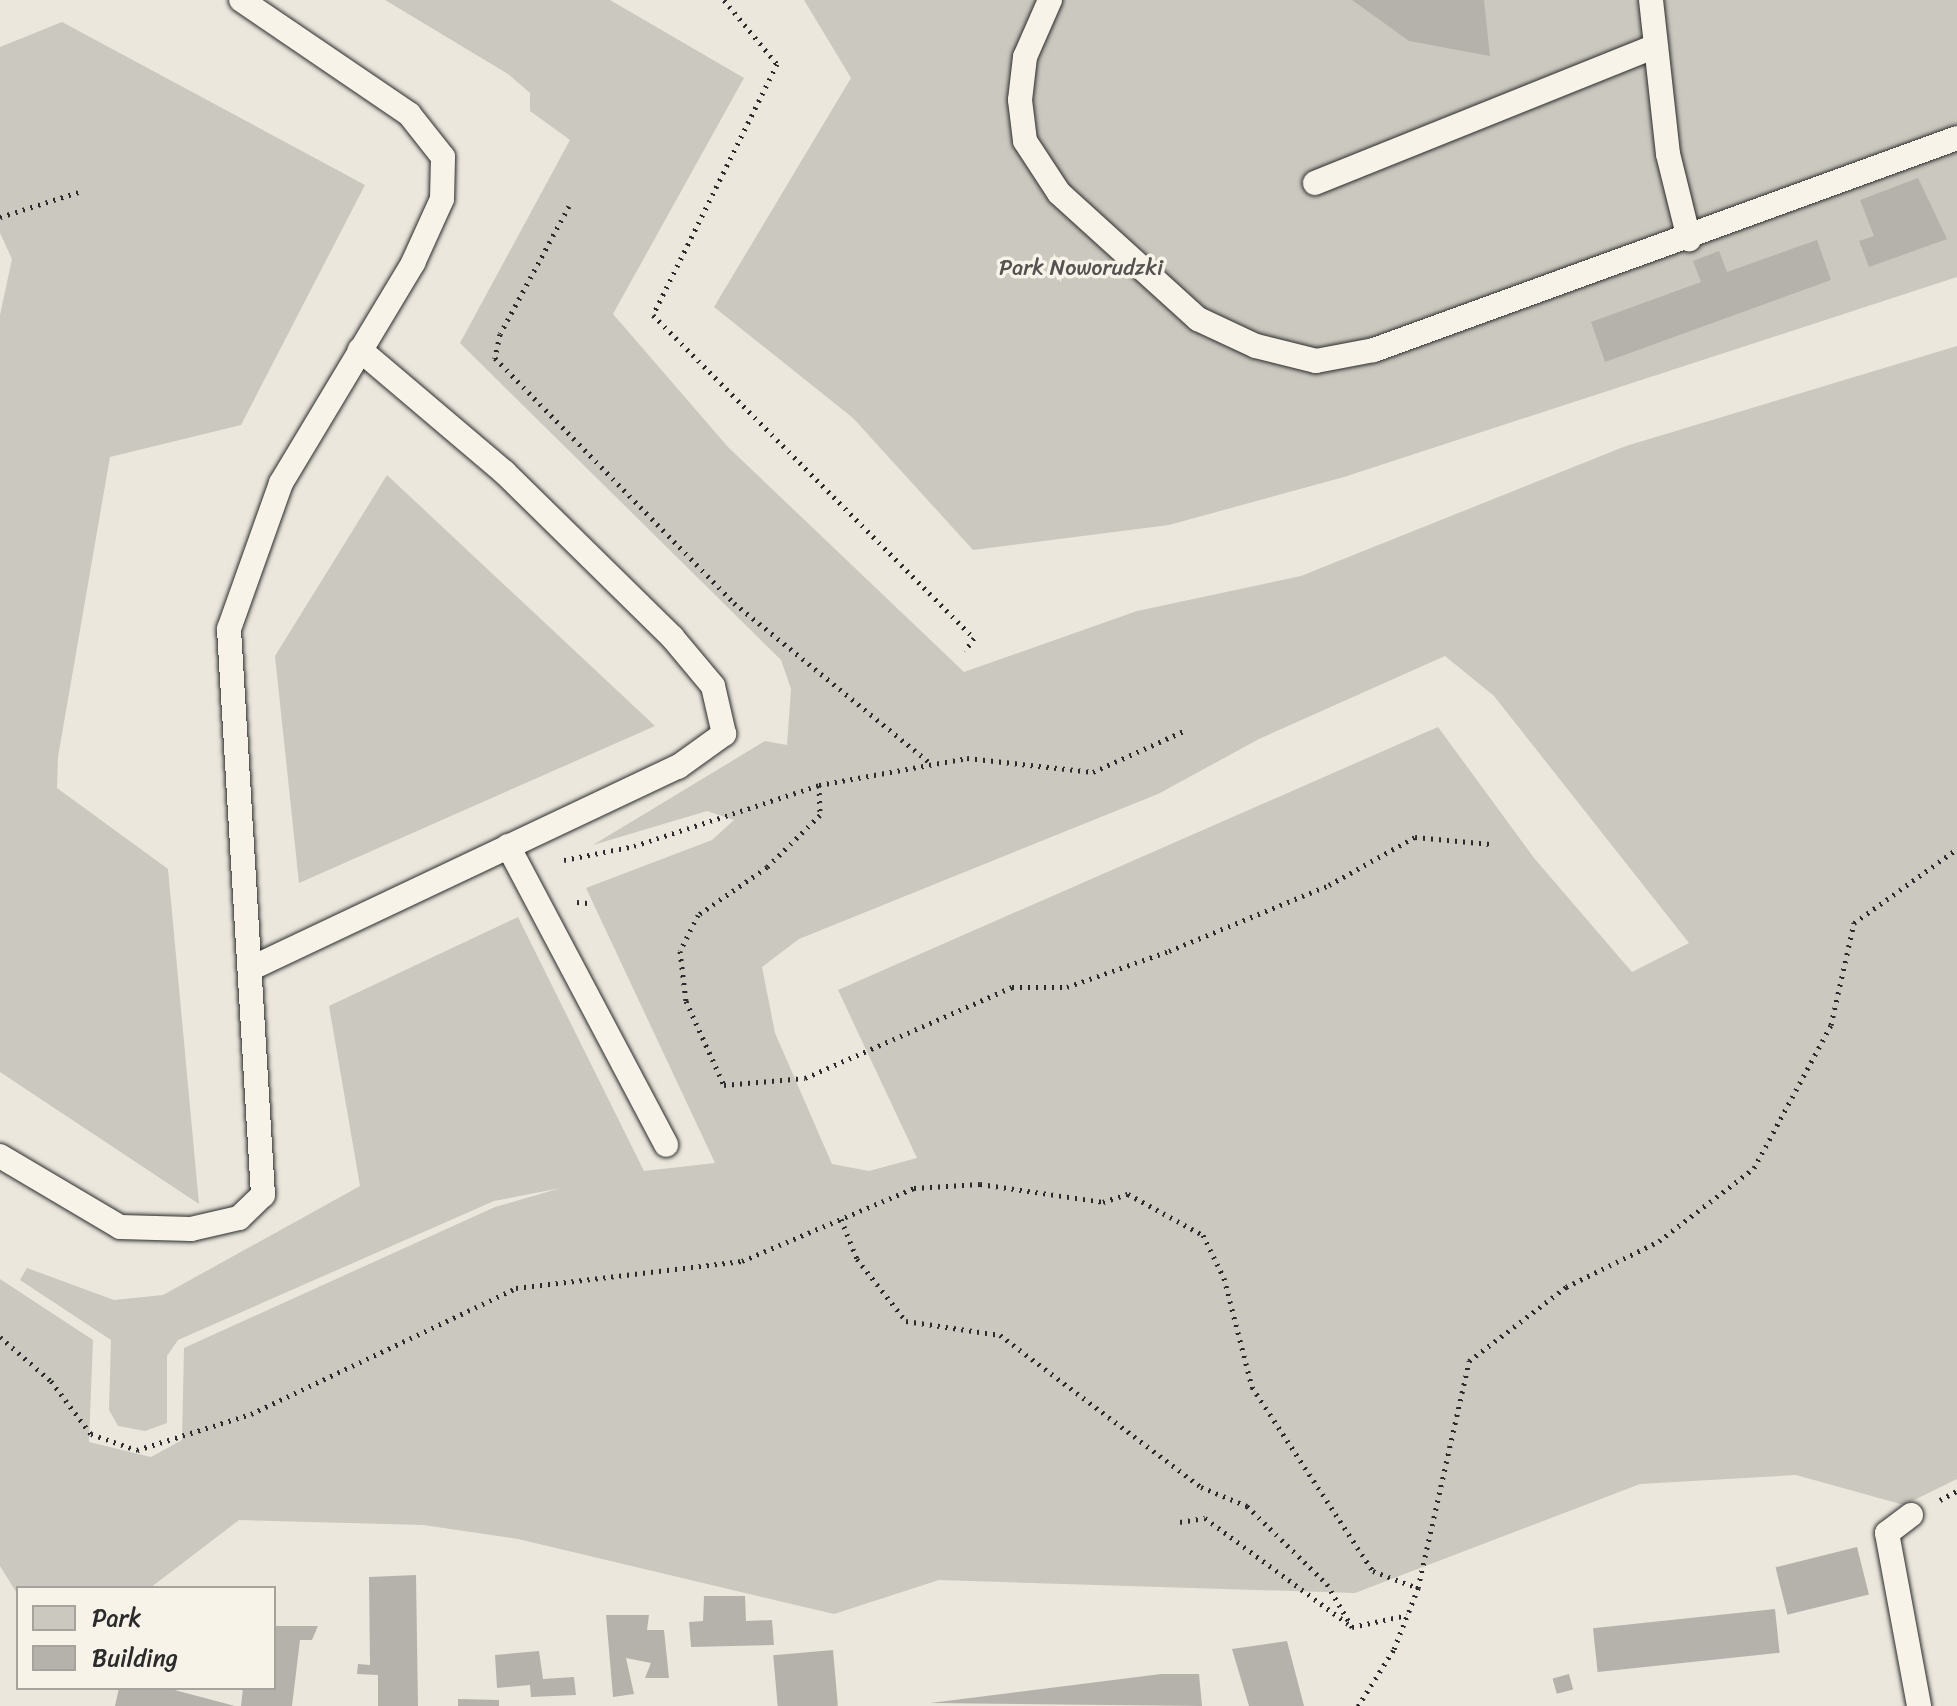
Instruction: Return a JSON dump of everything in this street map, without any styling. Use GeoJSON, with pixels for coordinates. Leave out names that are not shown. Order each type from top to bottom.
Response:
{"type":"FeatureCollection","features":[{"type":"Feature","properties":{"kind":"lane"},"geometry":{"type":"LineString","coordinates":[[0,1156],[120,1227],[191,1229],[239,1218],[263,1195],[254,967],[229,629],[281,483],[360,350],[442,199],[443,157],[409,114],[241,0]]}},
{"type":"Feature","properties":{"kind":"lane"},"geometry":{"type":"LineString","coordinates":[[1050,0],[1025,57],[1025,141],[1059,193],[1113,248],[1198,319],[1256,346],[1316,361],[1374,350],[1689,239],[1957,138]]}},
{"type":"Feature","properties":{"kind":"lane"},"geometry":{"type":"LineString","coordinates":[[1651,0],[1668,154],[1689,239]]}},
{"type":"Feature","properties":{"kind":"lane"},"geometry":{"type":"LineString","coordinates":[[1315,183],[1656,46]]}},
{"type":"Feature","properties":{"kind":"lane"},"geometry":{"type":"LineString","coordinates":[[254,967],[678,767],[724,734],[713,686],[504,472],[360,350]]}},
{"type":"Feature","properties":{"kind":"lane"},"geometry":{"type":"LineString","coordinates":[[508,846],[666,1145]]}},
{"type":"Feature","properties":{"kind":"lane"},"geometry":{"type":"LineString","coordinates":[[1911,1515],[1887,1533],[1919,1706]]}},
{"type":"Feature","properties":{"kind":"path"},"geometry":{"type":"LineString","coordinates":[[724,0],[777,64],[653,315],[974,638],[965,651]]}},
{"type":"Feature","properties":{"kind":"path"},"geometry":{"type":"LineString","coordinates":[[0,217],[79,192]]}},
{"type":"Feature","properties":{"kind":"path"},"geometry":{"type":"LineString","coordinates":[[569,206],[500,334],[495,358],[734,603],[930,763]]}},
{"type":"Feature","properties":{"kind":"path"},"geometry":{"type":"LineString","coordinates":[[508,846],[569,861],[819,785],[930,763],[1042,762],[1093,772],[1184,731]]}},
{"type":"Feature","properties":{"kind":"path"},"geometry":{"type":"LineString","coordinates":[[819,785],[820,815],[767,867],[698,915],[680,951],[686,1001],[724,1085],[805,1078],[1012,987],[1067,987],[1169,951],[1329,885],[1415,837],[1491,844]]}},
{"type":"Feature","properties":{"kind":"path"},"geometry":{"type":"LineString","coordinates":[[1358,1706],[1407,1615],[1418,1588],[1469,1361],[1566,1287],[1659,1241],[1754,1168],[1831,1025],[1854,923],[1957,849]]}},
{"type":"Feature","properties":{"kind":"path"},"geometry":{"type":"LineString","coordinates":[[0,1337],[51,1381],[91,1434],[137,1450],[251,1414],[516,1288],[742,1261],[914,1188],[980,1184],[1103,1202],[1128,1194],[1203,1235],[1224,1278],[1252,1387],[1373,1571],[1418,1588]]}},
{"type":"Feature","properties":{"kind":"path"},"geometry":{"type":"LineString","coordinates":[[841,1219],[857,1259],[906,1321],[1000,1335],[1201,1487],[1247,1506],[1327,1584],[1352,1627]]}},
{"type":"Feature","properties":{"kind":"path"},"geometry":{"type":"LineString","coordinates":[[1180,1522],[1205,1518],[1352,1627],[1407,1615]]}},
{"type":"Feature","properties":{"kind":"green space"},"geometry":{"type":"Polygon","coordinates":[[[385,0],[610,0],[744,78],[613,314],[728,447],[964,672],[1137,611],[1301,576],[1626,446],[1957,346],[1957,1479],[1904,1505],[1796,1475],[1640,1484],[1355,1593],[939,1580],[834,1614],[518,1539],[423,1525],[239,1520],[153,1586],[16,1586],[16,1592],[0,1566],[0,1279],[93,1340],[89,1442],[151,1457],[182,1440],[184,1348],[495,1207],[561,1188],[494,1201],[178,1340],[167,1356],[167,1423],[145,1431],[118,1426],[109,1410],[111,1340],[20,1280],[27,1268],[114,1300],[163,1295],[360,1186],[329,1006],[518,917],[644,1171],[715,1163],[586,888],[712,840],[734,820],[707,811],[593,845],[765,741],[787,745],[791,689],[781,660],[460,343],[570,140],[530,111],[530,93],[508,74],[385,0]],[[1445,656],[1259,739],[1158,794],[799,939],[762,967],[775,1033],[832,1164],[869,1171],[917,1158],[838,990],[1438,727],[1534,858],[1632,972],[1689,943],[1494,696],[1445,656]]]}},
{"type":"Feature","properties":{"kind":"green space","name":"Park Noworudzki"},"geometry":{"type":"Polygon","coordinates":[[[804,0],[1957,0],[1957,277],[1344,477],[1169,525],[973,550],[853,418],[714,307],[851,78],[804,0]]]}},
{"type":"Feature","properties":{"kind":"green space"},"geometry":{"type":"Polygon","coordinates":[[[62,22],[365,185],[241,425],[110,457],[58,757],[57,788],[168,869],[199,1204],[0,1072],[0,315],[12,259],[0,233],[0,47],[62,22]]]}},
{"type":"Feature","properties":{"kind":"green space"},"geometry":{"type":"Polygon","coordinates":[[[387,475],[655,726],[299,883],[275,656],[387,475]]]}},
{"type":"Feature","properties":{"kind":"building"},"geometry":{"type":"Polygon","coordinates":[[[1352,0],[1484,0],[1490,56],[1409,41],[1352,0]]]}},
{"type":"Feature","properties":{"kind":"building"},"geometry":{"type":"Polygon","coordinates":[[[1918,178],[1947,239],[1869,267],[1859,241],[1874,236],[1860,200],[1918,178]]]}},
{"type":"Feature","properties":{"kind":"building"},"geometry":{"type":"Polygon","coordinates":[[[1817,240],[1831,280],[1605,362],[1591,322],[1701,282],[1693,261],[1719,251],[1727,272],[1817,240]]]}},
{"type":"Feature","properties":{"kind":"building"},"geometry":{"type":"Polygon","coordinates":[[[1857,1547],[1869,1595],[1787,1615],[1775,1567],[1857,1547]]]}},
{"type":"Feature","properties":{"kind":"building"},"geometry":{"type":"Polygon","coordinates":[[[416,1575],[418,1706],[378,1706],[378,1675],[357,1674],[358,1664],[370,1665],[369,1577],[416,1575]]]}},
{"type":"Feature","properties":{"kind":"building"},"geometry":{"type":"Polygon","coordinates":[[[704,1596],[745,1596],[746,1621],[772,1620],[774,1645],[691,1647],[689,1622],[703,1621],[704,1596]]]}},
{"type":"Feature","properties":{"kind":"building"},"geometry":{"type":"Polygon","coordinates":[[[1775,1609],[1780,1653],[1598,1672],[1593,1628],[1775,1609]]]}},
{"type":"Feature","properties":{"kind":"building"},"geometry":{"type":"Polygon","coordinates":[[[606,1615],[649,1615],[647,1630],[664,1630],[669,1678],[645,1678],[651,1663],[626,1658],[634,1694],[613,1697],[606,1615]]]}},
{"type":"Feature","properties":{"kind":"building"},"geometry":{"type":"Polygon","coordinates":[[[276,1626],[318,1626],[312,1640],[300,1640],[292,1706],[241,1706],[243,1690],[276,1690],[276,1626]]]}},
{"type":"Feature","properties":{"kind":"building"},"geometry":{"type":"Polygon","coordinates":[[[1287,1641],[1304,1706],[1249,1706],[1232,1649],[1287,1641]]]}},
{"type":"Feature","properties":{"kind":"building"},"geometry":{"type":"Polygon","coordinates":[[[833,1650],[838,1706],[778,1706],[773,1655],[833,1650]]]}},
{"type":"Feature","properties":{"kind":"building"},"geometry":{"type":"Polygon","coordinates":[[[539,1651],[543,1679],[574,1677],[576,1695],[531,1697],[530,1685],[497,1688],[495,1655],[539,1651]]]}},
{"type":"Feature","properties":{"kind":"building"},"geometry":{"type":"Polygon","coordinates":[[[1161,1674],[1199,1674],[1202,1706],[930,1703],[1161,1674]]]}},
{"type":"Feature","properties":{"kind":"building"},"geometry":{"type":"Polygon","coordinates":[[[1569,1674],[1573,1689],[1557,1694],[1553,1678],[1569,1674]]]}},
{"type":"Feature","properties":{"kind":"building"},"geometry":{"type":"Polygon","coordinates":[[[119,1690],[175,1690],[235,1706],[115,1706],[119,1690]]]}},
{"type":"Feature","properties":{"kind":"building"},"geometry":{"type":"Polygon","coordinates":[[[458,1699],[499,1700],[499,1706],[458,1706],[458,1699]]]}}]}
